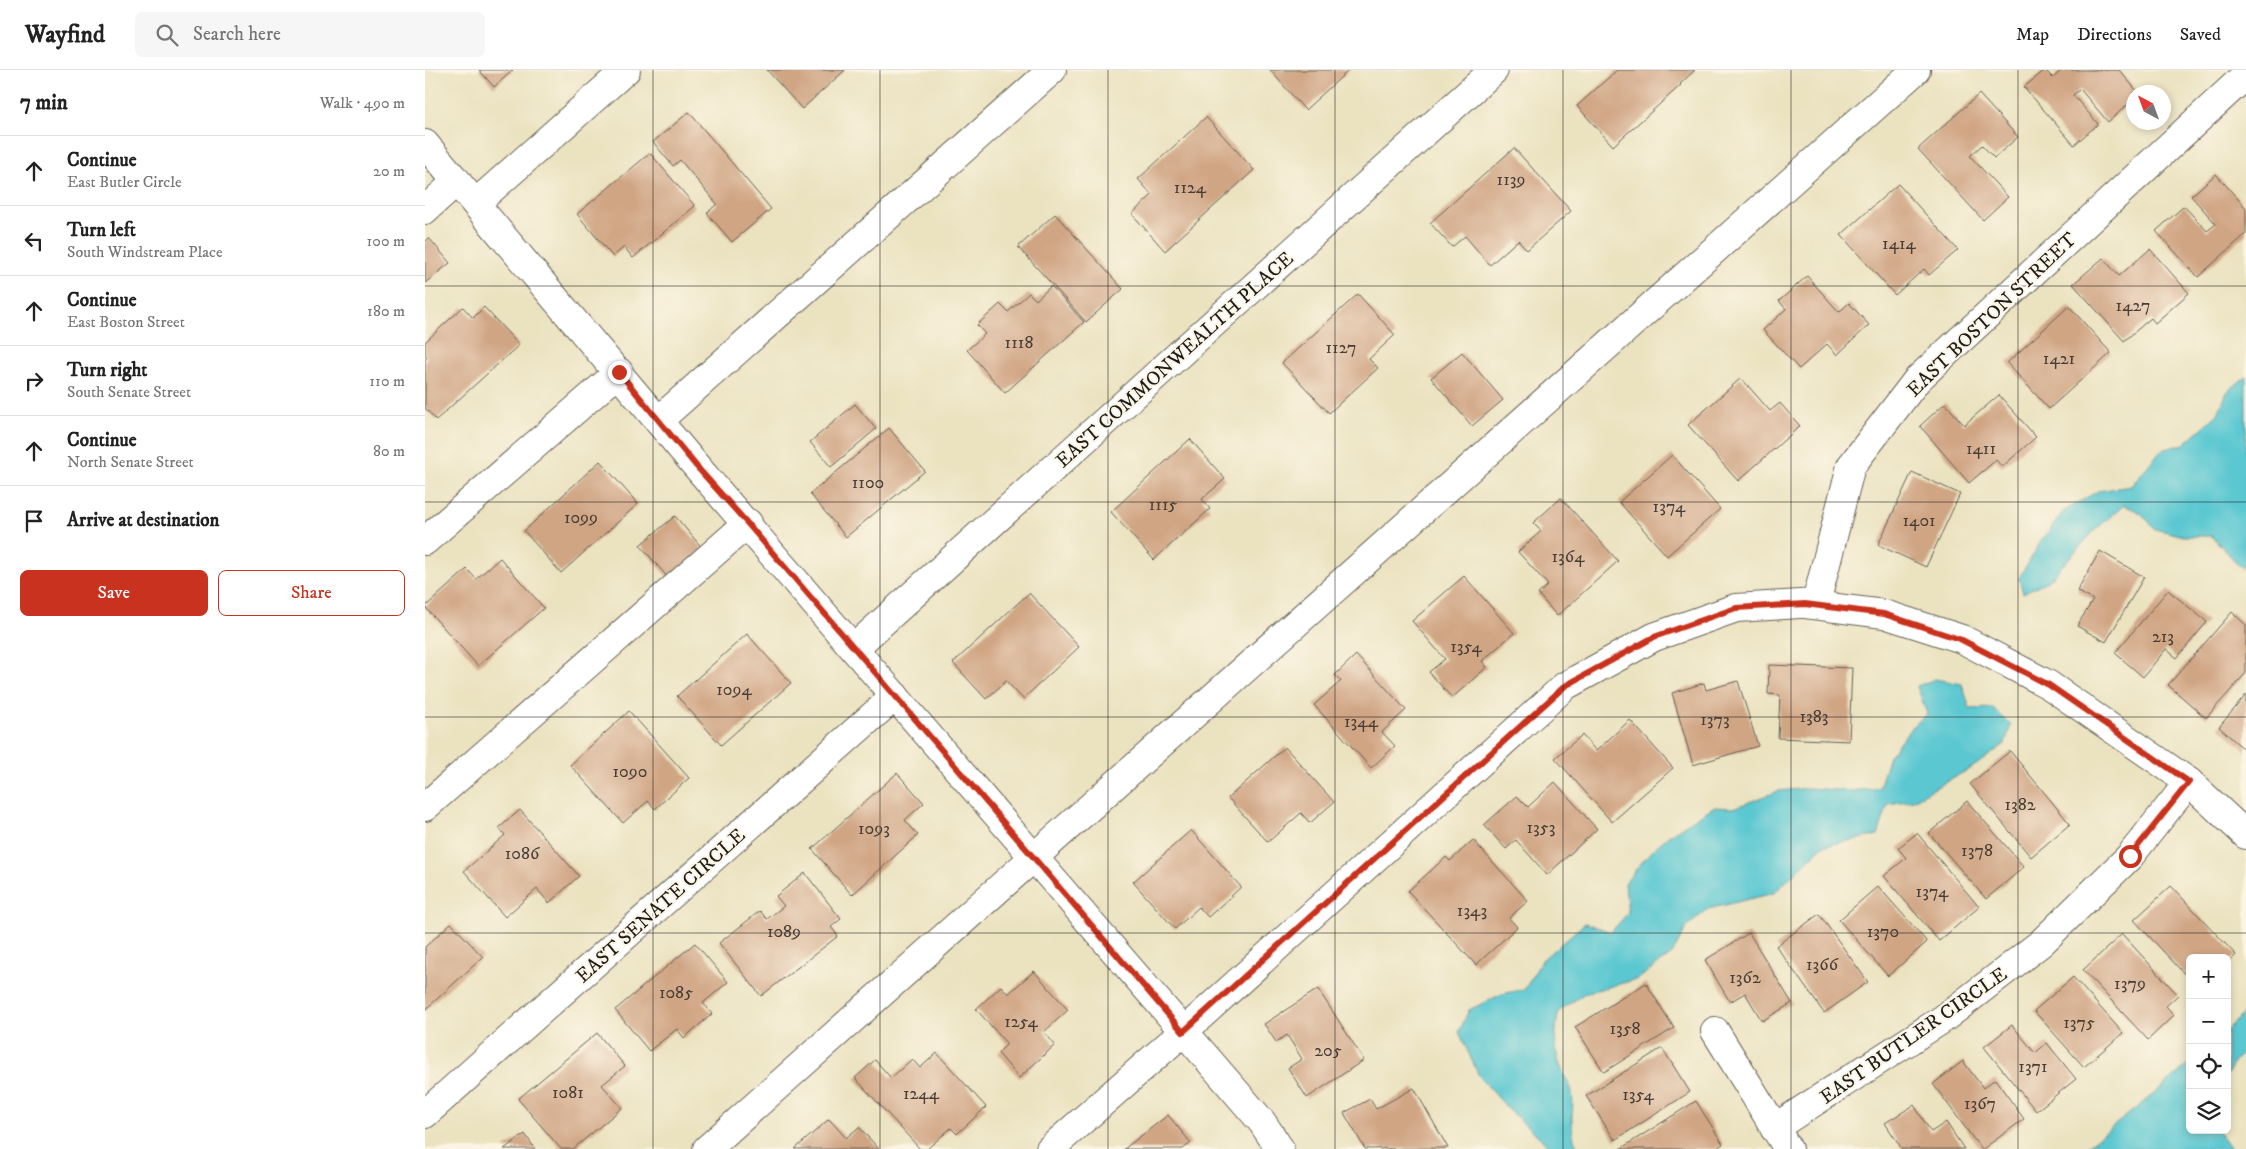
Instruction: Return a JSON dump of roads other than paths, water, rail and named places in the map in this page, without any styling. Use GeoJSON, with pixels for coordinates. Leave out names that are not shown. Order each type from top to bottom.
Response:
{"type":"FeatureCollection","features":[{"type":"Feature","properties":{"kind":"street"},"geometry":{"type":"LineString","coordinates":[[476,203],[626,70]]}},
{"type":"Feature","properties":{"kind":"street"},"geometry":{"type":"LineString","coordinates":[[659,420],[1052,70]]}},
{"type":"Feature","properties":{"kind":"street","name":"EAST COMMONWEALTH PLACE"},"geometry":{"type":"LineString","coordinates":[[854,648],[1495,70]]}},
{"type":"Feature","properties":{"kind":"street"},"geometry":{"type":"LineString","coordinates":[[707,1149],[1033,856],[1916,70]]}},
{"type":"Feature","properties":{"kind":"street","name":"EAST BOSTON STREET"},"geometry":{"type":"LineString","coordinates":[[1805,604],[1816,603],[1851,466],[1917,380],[2246,75]]}},
{"type":"Feature","properties":{"kind":"street"},"geometry":{"type":"LineString","coordinates":[[425,144],[619,372],[697,467],[1262,1122],[1281,1149]]}},
{"type":"Feature","properties":{"kind":"street"},"geometry":{"type":"LineString","coordinates":[[425,210],[457,181]]}},
{"type":"Feature","properties":{"kind":"street"},"geometry":{"type":"LineString","coordinates":[[425,541],[619,372]]}},
{"type":"Feature","properties":{"kind":"street"},"geometry":{"type":"LineString","coordinates":[[425,807],[748,524]]}},
{"type":"Feature","properties":{"kind":"street"},"geometry":{"type":"LineString","coordinates":[[1050,1149],[1183,1032],[1565,686],[1654,637],[1736,608],[1805,604],[1884,614],[1962,640],[2049,685],[2189,782],[2246,835]]}},
{"type":"Feature","properties":{"kind":"street","name":"EAST SENATE CIRCLE"},"geometry":{"type":"LineString","coordinates":[[425,1114],[895,696]]}},
{"type":"Feature","properties":{"kind":"street","name":"EAST BUTLER CIRCLE"},"geometry":{"type":"LineString","coordinates":[[1715,1031],[1781,1138],[2041,943],[2130,856],[2189,782]]}},
{"type":"Feature","properties":{"kind":"water"},"geometry":{"type":"Polygon","coordinates":[[[2246,376],[2246,571],[2212,536],[2184,536],[2155,529],[2141,513],[2124,505],[2095,530],[2049,580],[2023,593],[2019,578],[2042,540],[2064,511],[2098,491],[2131,486],[2161,450],[2184,444],[2218,414],[2227,392],[2246,376]]]}},
{"type":"Feature","properties":{"kind":"water"},"geometry":{"type":"Polygon","coordinates":[[[1935,679],[1962,684],[1970,709],[1993,708],[2011,725],[2005,744],[1973,767],[1913,800],[1888,804],[1878,835],[1823,846],[1774,893],[1708,909],[1687,927],[1672,954],[1638,979],[1585,993],[1559,1011],[1556,1032],[1558,1061],[1571,1090],[1573,1100],[1572,1128],[1575,1142],[1579,1149],[1550,1149],[1548,1145],[1509,1110],[1479,1076],[1459,1032],[1469,1010],[1502,994],[1525,989],[1542,960],[1585,923],[1611,932],[1628,913],[1625,883],[1652,850],[1671,834],[1713,807],[1733,808],[1779,791],[1809,788],[1849,791],[1879,788],[1889,756],[1911,728],[1927,714],[1917,686],[1935,679]]]}},
{"type":"Feature","properties":{"kind":"water"},"geometry":{"type":"Polygon","coordinates":[[[2246,1011],[2246,1050],[2231,1068],[2231,1044],[2231,1026],[2246,1011]]]}},
{"type":"Feature","properties":{"kind":"water"},"geometry":{"type":"Polygon","coordinates":[[[2186,1066],[2186,1134],[2220,1134],[2231,1149],[2084,1149],[2186,1066]]]}}]}
